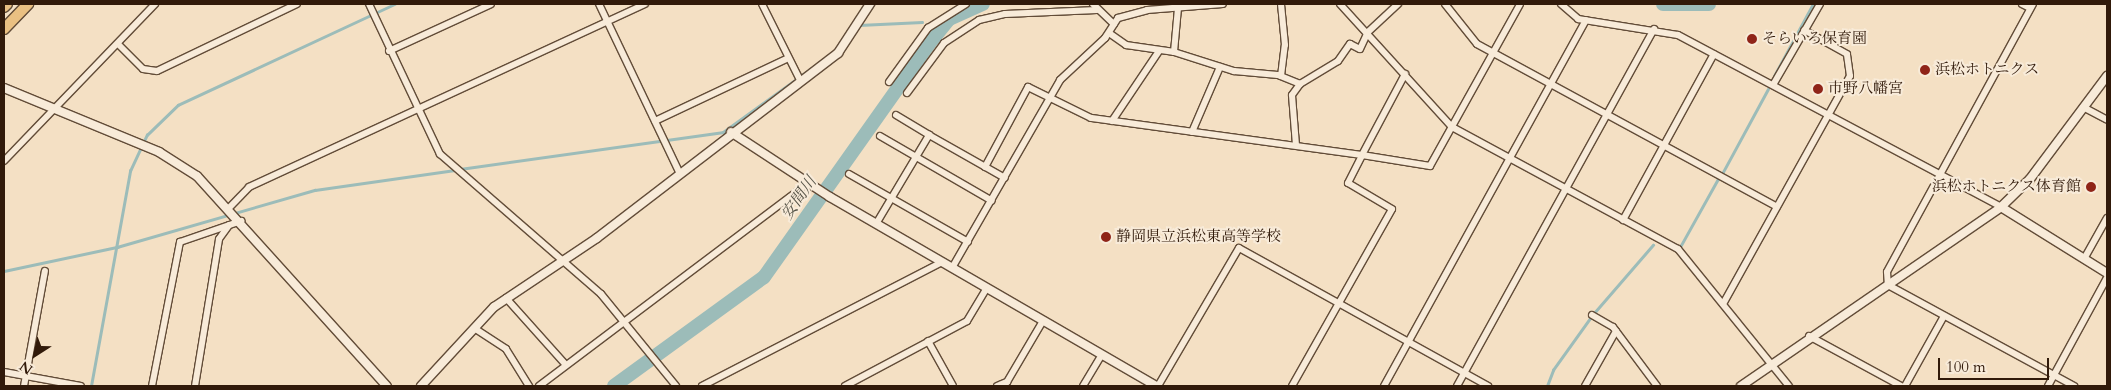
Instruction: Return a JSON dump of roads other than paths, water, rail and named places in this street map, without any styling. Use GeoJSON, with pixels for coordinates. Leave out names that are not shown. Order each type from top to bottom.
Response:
{"type":"FeatureCollection","features":[{"type":"Feature","properties":{"kind":"main road"},"geometry":{"type":"LineString","coordinates":[[4,7],[7,4]]}},
{"type":"Feature","properties":{"kind":"main road"},"geometry":{"type":"LineString","coordinates":[[4,29],[28,4]]}},
{"type":"Feature","properties":{"kind":"street"},"geometry":{"type":"LineString","coordinates":[[4,161],[155,4]]}},
{"type":"Feature","properties":{"kind":"street"},"geometry":{"type":"LineString","coordinates":[[118,44],[143,68],[158,71],[296,4]]}},
{"type":"Feature","properties":{"kind":"street"},"geometry":{"type":"LineString","coordinates":[[389,51],[491,4]]}},
{"type":"Feature","properties":{"kind":"street"},"geometry":{"type":"LineString","coordinates":[[599,4],[679,172]]}},
{"type":"Feature","properties":{"kind":"street"},"geometry":{"type":"LineString","coordinates":[[230,209],[248,187],[418,111],[645,4]]}},
{"type":"Feature","properties":{"kind":"street"},"geometry":{"type":"LineString","coordinates":[[762,4],[801,82]]}},
{"type":"Feature","properties":{"kind":"street"},"geometry":{"type":"LineString","coordinates":[[421,386],[474,328],[506,298],[560,262],[838,53],[856,30],[870,4]]}},
{"type":"Feature","properties":{"kind":"street"},"geometry":{"type":"LineString","coordinates":[[889,82],[928,28],[966,4]]}},
{"type":"Feature","properties":{"kind":"street"},"geometry":{"type":"LineString","coordinates":[[952,268],[1050,99],[1074,64],[1109,33],[1114,24],[1128,13],[1223,4]]}},
{"type":"Feature","properties":{"kind":"street"},"geometry":{"type":"LineString","coordinates":[[1281,76],[1285,45],[1282,4]]}},
{"type":"Feature","properties":{"kind":"street"},"geometry":{"type":"LineString","coordinates":[[1340,4],[1368,32],[1452,127],[1678,249],[1789,386]]}},
{"type":"Feature","properties":{"kind":"street"},"geometry":{"type":"LineString","coordinates":[[1296,145],[1289,106],[1300,84],[1338,61],[1350,44],[1360,49],[1368,32],[1398,4]]}},
{"type":"Feature","properties":{"kind":"street"},"geometry":{"type":"LineString","coordinates":[[1445,4],[1477,44],[1777,207]]}},
{"type":"Feature","properties":{"kind":"street"},"geometry":{"type":"LineString","coordinates":[[985,167],[1028,88],[1091,118],[1296,145],[1430,166],[1520,4]]}},
{"type":"Feature","properties":{"kind":"street"},"geometry":{"type":"LineString","coordinates":[[1773,85],[1820,4]]}},
{"type":"Feature","properties":{"kind":"street"},"geometry":{"type":"LineString","coordinates":[[1888,285],[1887,272],[1938,175],[2032,6],[2022,4]]}},
{"type":"Feature","properties":{"kind":"street"},"geometry":{"type":"LineString","coordinates":[[1561,5],[1586,20],[1678,35],[2001,207],[2107,272]]}},
{"type":"Feature","properties":{"kind":"street"},"geometry":{"type":"LineString","coordinates":[[370,7],[389,51],[440,154],[560,262],[601,294],[621,322],[676,386]]}},
{"type":"Feature","properties":{"kind":"street"},"geometry":{"type":"LineString","coordinates":[[907,94],[932,56],[970,24],[1005,14],[1095,8],[1114,24]]}},
{"type":"Feature","properties":{"kind":"street"},"geometry":{"type":"LineString","coordinates":[[1174,52],[1178,8]]}},
{"type":"Feature","properties":{"kind":"street"},"geometry":{"type":"LineString","coordinates":[[1384,386],[1511,159],[1586,20]]}},
{"type":"Feature","properties":{"kind":"street"},"geometry":{"type":"LineString","coordinates":[[1458,386],[1654,30]]}},
{"type":"Feature","properties":{"kind":"street"},"geometry":{"type":"LineString","coordinates":[[1723,304],[1850,76],[1847,54],[1804,30]]}},
{"type":"Feature","properties":{"kind":"street"},"geometry":{"type":"LineString","coordinates":[[1109,33],[1126,45],[1174,52],[1220,67],[1281,76],[1300,84]]}},
{"type":"Feature","properties":{"kind":"street"},"geometry":{"type":"LineString","coordinates":[[1112,121],[1158,50]]}},
{"type":"Feature","properties":{"kind":"street"},"geometry":{"type":"LineString","coordinates":[[1624,220],[1714,54]]}},
{"type":"Feature","properties":{"kind":"street"},"geometry":{"type":"LineString","coordinates":[[655,121],[788,58]]}},
{"type":"Feature","properties":{"kind":"street"},"geometry":{"type":"LineString","coordinates":[[1192,132],[1220,67]]}},
{"type":"Feature","properties":{"kind":"street"},"geometry":{"type":"LineString","coordinates":[[1292,386],[1392,209],[1348,183],[1406,74]]}},
{"type":"Feature","properties":{"kind":"street"},"geometry":{"type":"LineString","coordinates":[[1741,386],[1809,336],[1888,285],[2001,207],[2030,179],[2107,76]]}},
{"type":"Feature","properties":{"kind":"street"},"geometry":{"type":"LineString","coordinates":[[4,88],[180,163],[230,209],[387,386]]}},
{"type":"Feature","properties":{"kind":"street"},"geometry":{"type":"LineString","coordinates":[[2083,107],[2107,120]]}},
{"type":"Feature","properties":{"kind":"street"},"geometry":{"type":"LineString","coordinates":[[896,116],[1005,178]]}},
{"type":"Feature","properties":{"kind":"street"},"geometry":{"type":"LineString","coordinates":[[731,132],[830,197],[1157,386],[1239,248],[1488,386]]}},
{"type":"Feature","properties":{"kind":"street"},"geometry":{"type":"LineString","coordinates":[[876,224],[929,134]]}},
{"type":"Feature","properties":{"kind":"street"},"geometry":{"type":"LineString","coordinates":[[880,136],[992,201]]}},
{"type":"Feature","properties":{"kind":"street"},"geometry":{"type":"LineString","coordinates":[[849,174],[968,242]]}},
{"type":"Feature","properties":{"kind":"street"},"geometry":{"type":"LineString","coordinates":[[539,386],[621,322],[808,183]]}},
{"type":"Feature","properties":{"kind":"street"},"geometry":{"type":"LineString","coordinates":[[2084,259],[2107,218]]}},
{"type":"Feature","properties":{"kind":"street"},"geometry":{"type":"LineString","coordinates":[[152,386],[180,242],[240,220]]}},
{"type":"Feature","properties":{"kind":"street"},"geometry":{"type":"LineString","coordinates":[[195,386],[219,239],[229,225]]}},
{"type":"Feature","properties":{"kind":"street"},"geometry":{"type":"LineString","coordinates":[[702,386],[942,262]]}},
{"type":"Feature","properties":{"kind":"street"},"geometry":{"type":"LineString","coordinates":[[24,386],[45,270]]}},
{"type":"Feature","properties":{"kind":"street"},"geometry":{"type":"LineString","coordinates":[[2048,386],[2107,278]]}},
{"type":"Feature","properties":{"kind":"street"},"geometry":{"type":"LineString","coordinates":[[1888,285],[2074,386]]}},
{"type":"Feature","properties":{"kind":"street"},"geometry":{"type":"LineString","coordinates":[[846,386],[967,322],[987,288]]}},
{"type":"Feature","properties":{"kind":"street"},"geometry":{"type":"LineString","coordinates":[[506,298],[566,365]]}},
{"type":"Feature","properties":{"kind":"street"},"geometry":{"type":"LineString","coordinates":[[1592,315],[1616,331],[1657,386]]}},
{"type":"Feature","properties":{"kind":"street"},"geometry":{"type":"LineString","coordinates":[[1905,386],[1944,316]]}},
{"type":"Feature","properties":{"kind":"street"},"geometry":{"type":"LineString","coordinates":[[998,386],[1007,382],[1043,321]]}},
{"type":"Feature","properties":{"kind":"street"},"geometry":{"type":"LineString","coordinates":[[474,328],[506,349],[529,386]]}},
{"type":"Feature","properties":{"kind":"street"},"geometry":{"type":"LineString","coordinates":[[1585,386],[1616,331]]}},
{"type":"Feature","properties":{"kind":"street"},"geometry":{"type":"LineString","coordinates":[[1809,336],[1901,386]]}},
{"type":"Feature","properties":{"kind":"street"},"geometry":{"type":"LineString","coordinates":[[928,341],[953,386]]}},
{"type":"Feature","properties":{"kind":"street"},"geometry":{"type":"LineString","coordinates":[[1083,386],[1102,354]]}},
{"type":"Feature","properties":{"kind":"street"},"geometry":{"type":"LineString","coordinates":[[4,372],[81,386]]}},
{"type":"Feature","properties":{"kind":"waterway"},"geometry":{"type":"LineString","coordinates":[[91,386],[130,171],[147,135],[178,105],[395,4]]}},
{"type":"Feature","properties":{"kind":"waterway","name":"安間川"},"geometry":{"type":"LineString","coordinates":[[614,386],[764,277],[928,45],[949,19],[983,4]]}},
{"type":"Feature","properties":{"kind":"waterway","name":"安間川"},"geometry":{"type":"LineString","coordinates":[[1663,4],[1709,4]]}},
{"type":"Feature","properties":{"kind":"waterway"},"geometry":{"type":"LineString","coordinates":[[1774,76],[1813,4]]}},
{"type":"Feature","properties":{"kind":"waterway"},"geometry":{"type":"LineString","coordinates":[[859,25],[922,22]]}},
{"type":"Feature","properties":{"kind":"waterway"},"geometry":{"type":"LineString","coordinates":[[460,169],[723,132],[820,62]]}},
{"type":"Feature","properties":{"kind":"waterway"},"geometry":{"type":"LineString","coordinates":[[1723,172],[1768,89]]}},
{"type":"Feature","properties":{"kind":"waterway"},"geometry":{"type":"LineString","coordinates":[[4,271],[117,247],[315,190],[455,170]]}},
{"type":"Feature","properties":{"kind":"waterway"},"geometry":{"type":"LineString","coordinates":[[1680,247],[1718,179]]}},
{"type":"Feature","properties":{"kind":"waterway"},"geometry":{"type":"LineString","coordinates":[[1594,313],[1653,245]]}},
{"type":"Feature","properties":{"kind":"waterway"},"geometry":{"type":"LineString","coordinates":[[1547,386],[1553,370],[1591,317]]}},
{"type":"Feature","properties":{"kind":"place","name":"そらいろ保育園"},"geometry":{"type":"Point","coordinates":[1752,39]}},
{"type":"Feature","properties":{"kind":"place","name":"浜松ホトニクス"},"geometry":{"type":"Point","coordinates":[1925,70]}},
{"type":"Feature","properties":{"kind":"place","name":"市野八幡宮"},"geometry":{"type":"Point","coordinates":[1818,89]}},
{"type":"Feature","properties":{"kind":"place","name":"浜松ホトニクス体育館"},"geometry":{"type":"Point","coordinates":[2091,187]}},
{"type":"Feature","properties":{"kind":"place","name":"静岡県立浜松東高等学校"},"geometry":{"type":"Point","coordinates":[1106,237]}}]}
